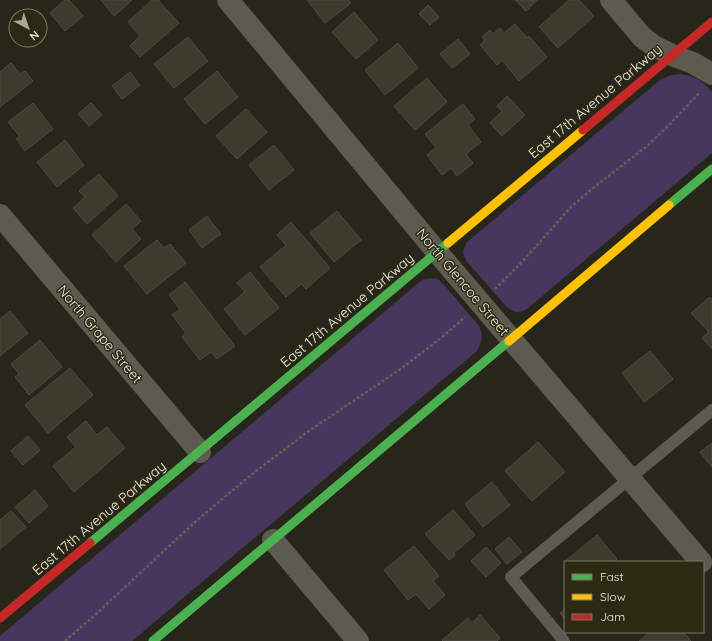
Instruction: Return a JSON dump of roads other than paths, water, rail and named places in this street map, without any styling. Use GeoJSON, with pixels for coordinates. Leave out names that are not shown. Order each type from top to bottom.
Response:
{"type":"FeatureCollection","features":[{"type":"Feature","properties":{"kind":"main road","name":"East 17th Avenue Parkway"},"geometry":{"type":"LineString","coordinates":[[0,618],[712,22]]}},
{"type":"Feature","properties":{"kind":"main road"},"geometry":{"type":"LineString","coordinates":[[153,641],[712,169]]}},
{"type":"Feature","properties":{"kind":"street","name":"North Glencoe Street"},"geometry":{"type":"LineString","coordinates":[[228,0],[437,252],[700,561]]}},
{"type":"Feature","properties":{"kind":"street"},"geometry":{"type":"LineString","coordinates":[[611,0],[642,37],[654,46],[692,63],[707,81]]}},
{"type":"Feature","properties":{"kind":"street","name":"North Grape Street"},"geometry":{"type":"LineString","coordinates":[[0,215],[200,452]]}},
{"type":"Feature","properties":{"kind":"street"},"geometry":{"type":"LineString","coordinates":[[273,540],[358,641]]}},
{"type":"Feature","properties":{"kind":"street"},"geometry":{"type":"LineString","coordinates":[[704,566],[712,575]]}},
{"type":"Feature","properties":{"kind":"lane"},"geometry":{"type":"LineString","coordinates":[[564,641],[511,577],[712,410]]}}]}
